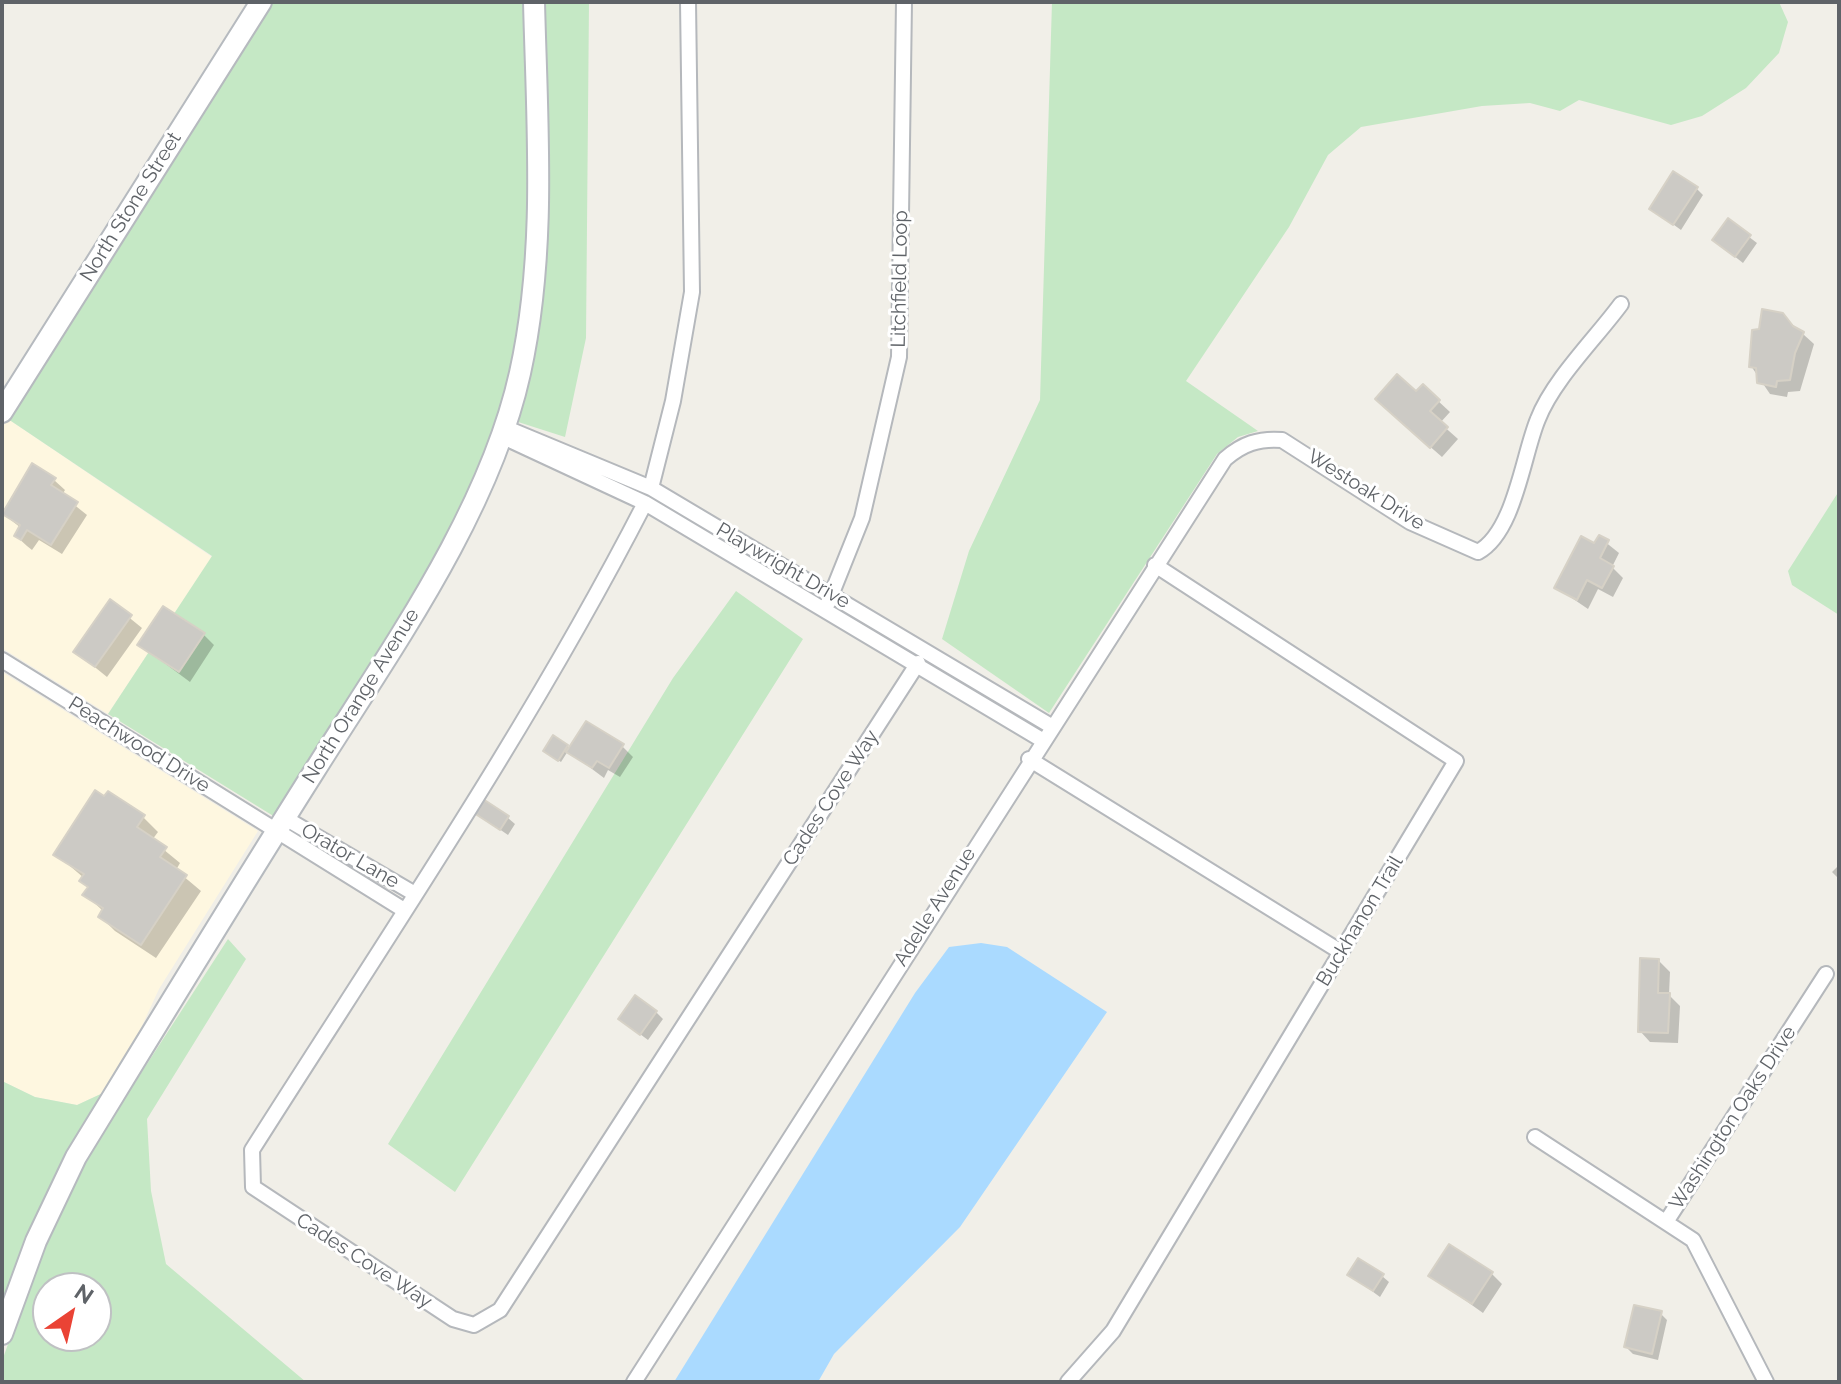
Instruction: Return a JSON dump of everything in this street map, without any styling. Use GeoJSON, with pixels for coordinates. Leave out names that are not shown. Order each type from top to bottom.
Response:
{"type":"FeatureCollection","features":[{"type":"Feature","properties":{"kind":"street","name":"North Stone Street"},"geometry":{"type":"LineString","coordinates":[[2,412],[261,2]]}},
{"type":"Feature","properties":{"kind":"street","name":"North Orange Avenue"},"geometry":{"type":"LineString","coordinates":[[2,1334],[36,1241],[76,1157],[447,558],[503,432],[520,374],[534,294],[539,184],[534,2]]}},
{"type":"Feature","properties":{"kind":"street"},"geometry":{"type":"LineString","coordinates":[[648,496],[673,401],[692,292],[688,2]]}},
{"type":"Feature","properties":{"kind":"street","name":"Litchfield Loop"},"geometry":{"type":"LineString","coordinates":[[824,610],[833,595],[862,518],[899,357],[904,2]]}},
{"type":"Feature","properties":{"kind":"street","name":"Westoak Drive"},"geometry":{"type":"LineString","coordinates":[[1249,444],[1266,439],[1295,446],[1410,522],[1478,552],[1489,542],[1515,498],[1540,415],[1621,304]]}},
{"type":"Feature","properties":{"kind":"street","name":"Playwright Drive"},"geometry":{"type":"LineString","coordinates":[[503,432],[648,496],[833,595],[1051,726]]}},
{"type":"Feature","properties":{"kind":"street","name":"Adelle Avenue"},"geometry":{"type":"LineString","coordinates":[[634,1382],[1155,565],[1225,459],[1249,444]]}},
{"type":"Feature","properties":{"kind":"street","name":"Playwright Drive"},"geometry":{"type":"LineString","coordinates":[[648,496],[824,610],[918,663],[1042,740]]}},
{"type":"Feature","properties":{"kind":"street","name":"Cades Cove Way"},"geometry":{"type":"LineString","coordinates":[[648,496],[603,586],[415,894],[252,1150],[253,1187],[453,1319],[474,1325],[500,1310],[918,663]]}},
{"type":"Feature","properties":{"kind":"street","name":"Buckhanon Trail"},"geometry":{"type":"LineString","coordinates":[[1068,1382],[1113,1331],[1456,761],[1155,565]]}},
{"type":"Feature","properties":{"kind":"street","name":"Peachwood Drive"},"geometry":{"type":"LineString","coordinates":[[2,660],[281,824]]}},
{"type":"Feature","properties":{"kind":"street"},"geometry":{"type":"LineString","coordinates":[[1029,759],[1341,952]]}},
{"type":"Feature","properties":{"kind":"street","name":"Orator Lane"},"geometry":{"type":"LineString","coordinates":[[281,824],[415,894]]}},
{"type":"Feature","properties":{"kind":"street","name":"Orator Lane"},"geometry":{"type":"LineString","coordinates":[[281,824],[404,910]]}},
{"type":"Feature","properties":{"kind":"street","name":"Washington Oaks Drive"},"geometry":{"type":"LineString","coordinates":[[1766,1382],[1693,1240],[1666,1222],[1826,974]]}},
{"type":"Feature","properties":{"kind":"street"},"geometry":{"type":"LineString","coordinates":[[1535,1137],[1666,1222]]}},
{"type":"Feature","properties":{"kind":"shaded area"},"geometry":{"type":"Polygon","coordinates":[[[8,419],[212,557],[108,714],[2,648],[2,428],[8,419]]]}},
{"type":"Feature","properties":{"kind":"shaded area"},"geometry":{"type":"Polygon","coordinates":[[[2,672],[258,831],[159,989],[128,1056],[105,1092],[77,1105],[35,1097],[2,1081],[2,672]]]}},
{"type":"Feature","properties":{"kind":"green space"},"geometry":{"type":"Polygon","coordinates":[[[272,2],[525,2],[529,184],[525,293],[513,365],[493,434],[465,502],[431,568],[394,632],[275,817],[108,714],[212,556],[8,419],[272,2]]]}},
{"type":"Feature","properties":{"kind":"green space"},"geometry":{"type":"Polygon","coordinates":[[[544,2],[589,2],[586,338],[565,437],[515,421],[538,317],[543,265],[547,161],[544,2]]]}},
{"type":"Feature","properties":{"kind":"green space"},"geometry":{"type":"Polygon","coordinates":[[[1052,2],[1779,2],[1788,22],[1779,53],[1746,88],[1702,116],[1671,125],[1579,100],[1560,111],[1530,103],[1482,106],[1361,127],[1328,155],[1289,227],[1186,381],[1258,431],[1238,437],[1217,454],[1049,713],[942,639],[969,551],[1040,400],[1052,2]]]}},
{"type":"Feature","properties":{"kind":"green space"},"geometry":{"type":"Polygon","coordinates":[[[1839,491],[1839,615],[1792,585],[1788,571],[1839,491]]]}},
{"type":"Feature","properties":{"kind":"green space"},"geometry":{"type":"Polygon","coordinates":[[[736,591],[803,639],[455,1192],[388,1144],[673,678],[736,591]]]}},
{"type":"Feature","properties":{"kind":"green space"},"geometry":{"type":"Polygon","coordinates":[[[228,939],[246,959],[147,1119],[151,1191],[166,1264],[306,1382],[2,1382],[2,1361],[32,1277],[32,1352],[112,1352],[112,1272],[34,1272],[44,1243],[84,1161],[228,939]]]}},
{"type":"Feature","properties":{"kind":"green space"},"geometry":{"type":"Polygon","coordinates":[[[2,1081],[35,1097],[77,1105],[105,1092],[2,1308],[2,1081]]]}},
{"type":"Feature","properties":{"kind":"water"},"geometry":{"type":"Polygon","coordinates":[[[981,943],[1007,947],[1107,1012],[960,1227],[834,1354],[818,1382],[674,1382],[915,993],[949,947],[981,943]]]}},
{"type":"Feature","properties":{"kind":"building"},"geometry":{"type":"Polygon","coordinates":[[[1673,171],[1698,187],[1673,225],[1649,209],[1673,171]]]}},
{"type":"Feature","properties":{"kind":"building"},"geometry":{"type":"Polygon","coordinates":[[[1728,218],[1751,235],[1735,257],[1712,240],[1728,218]]]}},
{"type":"Feature","properties":{"kind":"building"},"geometry":{"type":"Polygon","coordinates":[[[1762,309],[1783,313],[1793,326],[1804,332],[1795,353],[1790,380],[1777,381],[1776,387],[1757,383],[1756,368],[1749,367],[1752,330],[1759,329],[1762,309]]]}},
{"type":"Feature","properties":{"kind":"building"},"geometry":{"type":"Polygon","coordinates":[[[1397,374],[1416,391],[1423,384],[1440,400],[1430,411],[1448,427],[1430,448],[1375,399],[1397,374]]]}},
{"type":"Feature","properties":{"kind":"building"},"geometry":{"type":"Polygon","coordinates":[[[32,463],[56,478],[51,485],[78,502],[51,545],[27,530],[21,540],[14,536],[20,525],[2,514],[32,463]]]}},
{"type":"Feature","properties":{"kind":"building"},"geometry":{"type":"Polygon","coordinates":[[[1599,535],[1609,540],[1600,558],[1614,566],[1602,588],[1587,580],[1577,600],[1554,588],[1581,536],[1594,543],[1599,535]]]}},
{"type":"Feature","properties":{"kind":"building"},"geometry":{"type":"Polygon","coordinates":[[[110,599],[132,615],[95,667],[73,652],[110,599]]]}},
{"type":"Feature","properties":{"kind":"building"},"geometry":{"type":"Polygon","coordinates":[[[163,606],[205,633],[179,672],[137,645],[163,606]]]}},
{"type":"Feature","properties":{"kind":"building"},"geometry":{"type":"Polygon","coordinates":[[[586,721],[624,744],[609,768],[597,761],[592,768],[566,752],[586,721]]]}},
{"type":"Feature","properties":{"kind":"building"},"geometry":{"type":"Polygon","coordinates":[[[553,735],[568,745],[558,761],[543,751],[553,735]]]}},
{"type":"Feature","properties":{"kind":"building"},"geometry":{"type":"Polygon","coordinates":[[[95,790],[104,796],[108,791],[145,815],[137,827],[167,847],[160,857],[187,875],[141,945],[98,917],[103,908],[82,895],[88,887],[79,881],[84,874],[53,855],[95,790]]]}},
{"type":"Feature","properties":{"kind":"building"},"geometry":{"type":"Polygon","coordinates":[[[483,799],[509,816],[500,830],[474,813],[483,799]]]}},
{"type":"Feature","properties":{"kind":"building"},"geometry":{"type":"Polygon","coordinates":[[[1640,958],[1659,959],[1658,993],[1670,993],[1668,1033],[1638,1032],[1640,958]]]}},
{"type":"Feature","properties":{"kind":"building"},"geometry":{"type":"Polygon","coordinates":[[[635,995],[657,1011],[640,1035],[618,1019],[635,995]]]}},
{"type":"Feature","properties":{"kind":"building"},"geometry":{"type":"Polygon","coordinates":[[[1449,1244],[1493,1272],[1472,1304],[1428,1276],[1449,1244]]]}},
{"type":"Feature","properties":{"kind":"building"},"geometry":{"type":"Polygon","coordinates":[[[1358,1258],[1384,1274],[1373,1291],[1347,1275],[1358,1258]]]}},
{"type":"Feature","properties":{"kind":"building"},"geometry":{"type":"Polygon","coordinates":[[[1634,1305],[1662,1311],[1652,1354],[1624,1347],[1634,1305]]]}}]}
